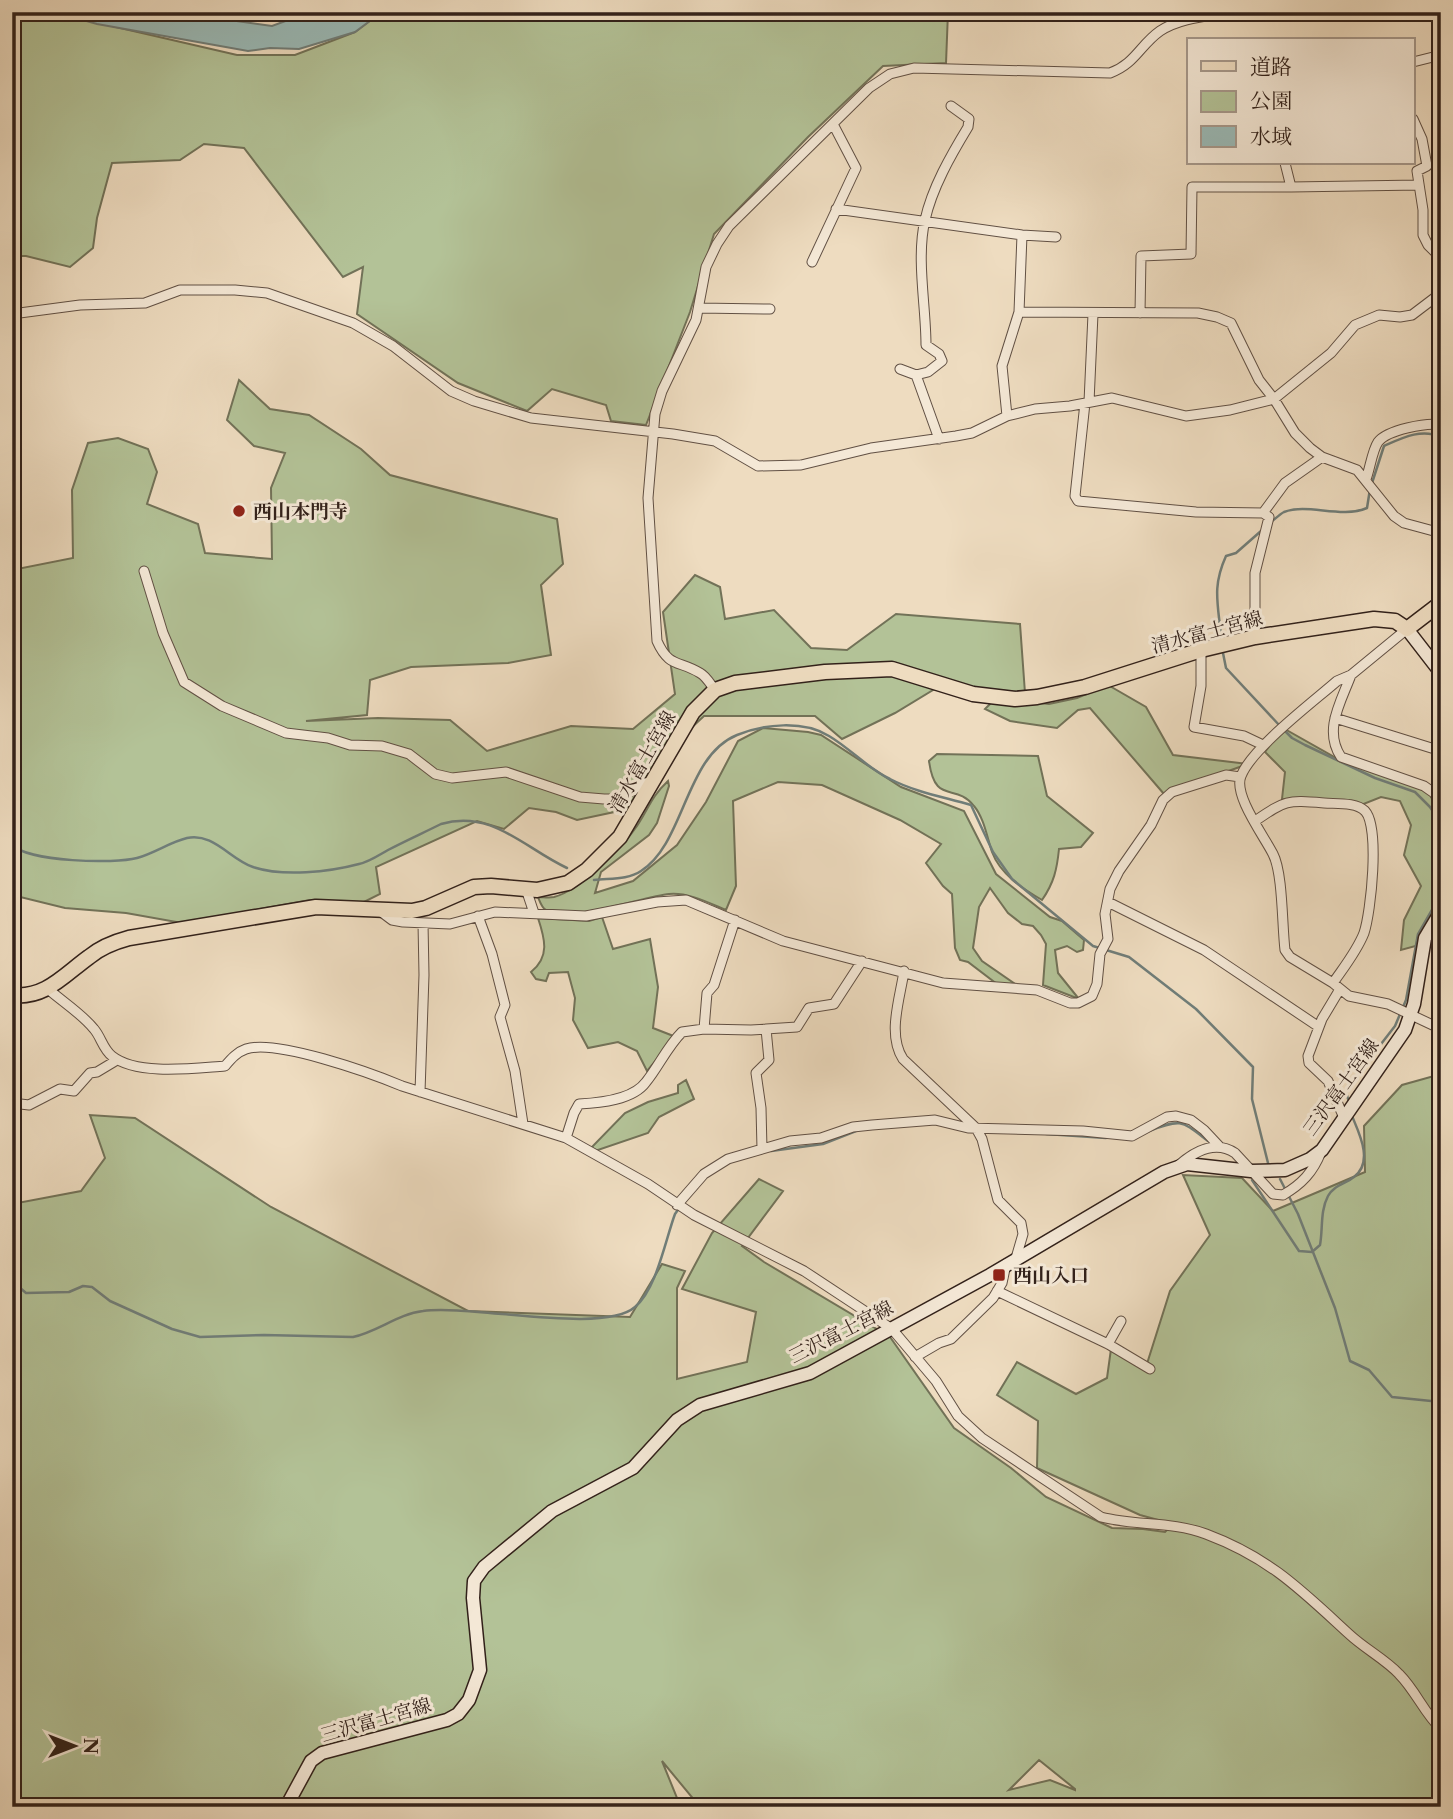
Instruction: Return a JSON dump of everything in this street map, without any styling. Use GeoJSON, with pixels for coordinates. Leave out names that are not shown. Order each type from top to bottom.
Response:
{"type":"FeatureCollection","features":[{"type":"Feature","properties":{"kind":"main road"},"geometry":{"type":"LineString","coordinates":[[1441,603],[1407,629],[1441,673]]}},
{"type":"Feature","properties":{"kind":"main road","name":"清水富士宮線"},"geometry":{"type":"LineString","coordinates":[[12,995],[31,995],[48,989],[91,955],[112,943],[129,938],[316,908],[398,912],[426,908],[474,887],[526,889],[555,887],[568,883],[587,870],[620,837],[693,712],[715,690],[735,683],[825,672],[883,669],[906,672],[973,694],[1014,699],[1037,697],[1123,677],[1201,650],[1255,637],[1374,618],[1395,621],[1407,629]]}},
{"type":"Feature","properties":{"kind":"main road","name":"三沢富士宮線"},"geometry":{"type":"LineString","coordinates":[[286,1807],[311,1761],[322,1753],[447,1720],[458,1714],[469,1700],[481,1670],[473,1598],[474,1581],[484,1567],[552,1511],[633,1468],[677,1420],[701,1405],[810,1373],[990,1275],[1178,1166],[1187,1164],[1251,1171],[1284,1170],[1310,1159],[1322,1150],[1405,1030],[1406,1012],[1425,938],[1441,911]]}},
{"type":"Feature","properties":{"kind":"street"},"geometry":{"type":"LineString","coordinates":[[715,690],[702,673],[681,666],[663,655],[657,641],[648,498],[655,414],[662,391],[681,355],[699,308],[706,267],[717,244],[730,226],[855,101],[890,74],[914,68],[1110,73],[1124,68],[1161,30],[1188,20],[1230,12]]}},
{"type":"Feature","properties":{"kind":"street"},"geometry":{"type":"LineString","coordinates":[[1414,62],[1441,55]]}},
{"type":"Feature","properties":{"kind":"street"},"geometry":{"type":"LineString","coordinates":[[900,369],[916,375],[928,372],[942,361],[939,354],[926,345],[921,273],[924,221],[940,179],[968,127],[969,119],[951,106]]}},
{"type":"Feature","properties":{"kind":"street"},"geometry":{"type":"LineString","coordinates":[[1414,120],[1422,139],[1427,166],[1417,171],[1423,210],[1423,235],[1428,245],[1441,258]]}},
{"type":"Feature","properties":{"kind":"street"},"geometry":{"type":"LineString","coordinates":[[812,262],[856,168],[833,124]]}},
{"type":"Feature","properties":{"kind":"street"},"geometry":{"type":"LineString","coordinates":[[1285,164],[1291,187]]}},
{"type":"Feature","properties":{"kind":"street"},"geometry":{"type":"LineString","coordinates":[[1140,313],[1141,256],[1191,254],[1192,187],[1419,186]]}},
{"type":"Feature","properties":{"kind":"street"},"geometry":{"type":"LineString","coordinates":[[836,209],[1022,235],[1056,237]]}},
{"type":"Feature","properties":{"kind":"street"},"geometry":{"type":"LineString","coordinates":[[1007,416],[1002,366],[1019,312],[1022,235]]}},
{"type":"Feature","properties":{"kind":"street"},"geometry":{"type":"LineString","coordinates":[[12,314],[80,305],[145,303],[180,290],[267,293],[353,323],[393,346],[451,391],[474,401],[531,418],[653,431],[715,441],[758,466],[770,467],[801,465],[871,448],[972,433],[1007,416],[1035,409],[1112,398],[1186,416],[1230,410],[1274,399],[1331,353],[1355,325],[1378,315],[1412,315],[1441,293]]}},
{"type":"Feature","properties":{"kind":"street"},"geometry":{"type":"LineString","coordinates":[[699,308],[770,309]]}},
{"type":"Feature","properties":{"kind":"street"},"geometry":{"type":"LineString","coordinates":[[1019,312],[1198,313],[1231,323],[1259,380],[1295,433],[1322,457],[1357,470],[1394,516],[1404,523],[1441,533]]}},
{"type":"Feature","properties":{"kind":"street"},"geometry":{"type":"LineString","coordinates":[[1093,314],[1087,402],[1075,496],[1078,501],[1196,512],[1263,513],[1269,517],[1255,573],[1255,637]]}},
{"type":"Feature","properties":{"kind":"street"},"geometry":{"type":"LineString","coordinates":[[916,375],[939,439]]}},
{"type":"Feature","properties":{"kind":"street"},"geometry":{"type":"LineString","coordinates":[[1366,479],[1378,442],[1391,433],[1431,422],[1441,425]]}},
{"type":"Feature","properties":{"kind":"street"},"geometry":{"type":"LineString","coordinates":[[1263,513],[1285,483],[1322,457]]}},
{"type":"Feature","properties":{"kind":"street"},"geometry":{"type":"LineString","coordinates":[[144,571],[163,633],[184,682],[222,706],[286,733],[328,738],[349,745],[391,748],[409,754],[435,774],[452,778],[506,772],[580,797],[618,799],[653,781]]}},
{"type":"Feature","properties":{"kind":"street"},"geometry":{"type":"LineString","coordinates":[[1407,629],[1351,675],[1337,681],[1282,729],[1264,745],[1240,777],[1243,799],[1275,858],[1285,950],[1290,957],[1349,996],[1383,1002],[1441,1030]]}},
{"type":"Feature","properties":{"kind":"street"},"geometry":{"type":"LineString","coordinates":[[1201,650],[1201,686],[1194,727],[1244,736],[1264,745]]}},
{"type":"Feature","properties":{"kind":"street"},"geometry":{"type":"LineString","coordinates":[[1351,675],[1332,732],[1334,747],[1340,757],[1424,786],[1434,793],[1441,804]]}},
{"type":"Feature","properties":{"kind":"street"},"geometry":{"type":"LineString","coordinates":[[1335,718],[1441,751]]}},
{"type":"Feature","properties":{"kind":"street"},"geometry":{"type":"LineString","coordinates":[[379,911],[392,920],[450,924],[495,912],[586,916],[657,902],[686,900],[783,941],[943,983],[1037,990],[1070,1003],[1078,1003],[1092,996],[1097,984],[1100,954],[1108,939],[1105,914],[1119,871],[1151,825],[1163,800],[1172,792],[1226,775],[1240,777]]}},
{"type":"Feature","properties":{"kind":"street"},"geometry":{"type":"LineString","coordinates":[[1255,821],[1282,802],[1296,801],[1350,805],[1363,809],[1369,817],[1374,855],[1367,920],[1357,948],[1336,986],[1308,1056],[1309,1063],[1328,1081],[1348,1112]]}},
{"type":"Feature","properties":{"kind":"street"},"geometry":{"type":"LineString","coordinates":[[526,889],[534,913]]}},
{"type":"Feature","properties":{"kind":"street"},"geometry":{"type":"LineString","coordinates":[[1108,902],[1203,950],[1319,1027]]}},
{"type":"Feature","properties":{"kind":"street"},"geometry":{"type":"LineString","coordinates":[[478,916],[492,954],[505,1005],[500,1017],[515,1071],[523,1124]]}},
{"type":"Feature","properties":{"kind":"street"},"geometry":{"type":"LineString","coordinates":[[704,1029],[707,993],[714,985],[734,920]]}},
{"type":"Feature","properties":{"kind":"street"},"geometry":{"type":"LineString","coordinates":[[420,1092],[423,923]]}},
{"type":"Feature","properties":{"kind":"street"},"geometry":{"type":"LineString","coordinates":[[566,1138],[579,1104],[603,1102],[637,1090],[646,1083],[682,1032],[797,1027],[809,1008],[834,1004],[862,961]]}},
{"type":"Feature","properties":{"kind":"street"},"geometry":{"type":"LineString","coordinates":[[904,971],[895,1034],[896,1048],[904,1059],[976,1128],[982,1139],[998,1200],[1021,1223],[1023,1234],[993,1298],[951,1339],[915,1357]]}},
{"type":"Feature","properties":{"kind":"street"},"geometry":{"type":"LineString","coordinates":[[48,989],[95,1029],[108,1054],[117,1060],[152,1069],[171,1070],[225,1066],[237,1053],[246,1049],[282,1049],[380,1076],[420,1092],[566,1138],[648,1184],[681,1207],[804,1271],[892,1329],[936,1381],[958,1416],[982,1438],[1101,1517],[1120,1522],[1166,1524],[1205,1534],[1257,1556],[1292,1582],[1350,1636],[1398,1672],[1441,1730]]}},
{"type":"Feature","properties":{"kind":"street"},"geometry":{"type":"LineString","coordinates":[[762,1149],[761,1108],[756,1073],[769,1060],[766,1029]]}},
{"type":"Feature","properties":{"kind":"street"},"geometry":{"type":"LineString","coordinates":[[12,1103],[29,1105],[60,1089],[74,1091],[90,1073],[97,1072],[117,1060]]}},
{"type":"Feature","properties":{"kind":"street"},"geometry":{"type":"LineString","coordinates":[[681,1207],[698,1180],[728,1159],[790,1140],[821,1138],[853,1127],[872,1125],[935,1120],[976,1128],[1083,1131],[1132,1136],[1167,1117],[1176,1116],[1191,1120],[1219,1146],[1235,1153],[1273,1195],[1283,1195],[1292,1190],[1314,1168],[1322,1150]]}},
{"type":"Feature","properties":{"kind":"street"},"geometry":{"type":"LineString","coordinates":[[1178,1166],[1200,1151],[1219,1146]]}},
{"type":"Feature","properties":{"kind":"street"},"geometry":{"type":"LineString","coordinates":[[997,1291],[1108,1344],[1150,1369]]}},
{"type":"Feature","properties":{"kind":"street"},"geometry":{"type":"LineString","coordinates":[[1108,1344],[1121,1321]]}},
{"type":"Feature","properties":{"kind":"green space"},"geometry":{"type":"Polygon","coordinates":[[[12,12],[43,12],[77,18],[237,55],[295,55],[355,32],[381,12],[948,12],[946,63],[883,66],[808,137],[714,234],[690,312],[646,425],[611,421],[606,405],[552,389],[527,411],[458,383],[357,314],[363,267],[343,277],[244,148],[204,144],[180,160],[112,163],[97,218],[93,248],[70,267],[26,256],[12,256],[12,12]]]}},
{"type":"Feature","properties":{"kind":"green space"},"geometry":{"type":"Polygon","coordinates":[[[239,380],[270,409],[309,415],[361,449],[390,475],[557,519],[563,564],[541,585],[551,655],[508,663],[411,667],[370,680],[367,715],[306,721],[378,718],[450,720],[487,751],[571,726],[633,729],[675,694],[663,612],[695,575],[720,587],[725,619],[774,610],[811,648],[847,650],[896,614],[1020,624],[1025,693],[943,684],[895,713],[842,739],[815,716],[704,716],[656,761],[633,808],[577,820],[556,812],[529,808],[504,829],[477,821],[376,867],[380,894],[360,904],[310,900],[182,923],[126,913],[65,908],[12,895],[12,570],[73,558],[72,490],[88,443],[118,438],[148,449],[157,472],[147,504],[198,524],[205,553],[272,559],[271,488],[285,453],[254,446],[227,420],[239,380]]]}},
{"type":"Feature","properties":{"kind":"green space"},"geometry":{"type":"Polygon","coordinates":[[[1108,685],[1146,707],[1173,755],[1248,764],[1164,794],[1090,708],[1078,710],[1057,728],[1010,721],[985,709],[991,703],[1021,701],[1049,704],[1077,698],[1108,685]]]}},
{"type":"Feature","properties":{"kind":"green space"},"geometry":{"type":"Polygon","coordinates":[[[763,728],[821,735],[901,787],[964,811],[996,874],[1084,940],[1083,950],[1077,952],[1067,946],[1055,950],[1058,973],[1079,999],[1043,985],[1046,944],[1033,926],[1022,924],[1008,913],[990,888],[979,907],[973,948],[982,961],[1018,986],[997,984],[968,962],[960,960],[955,948],[952,894],[926,863],[941,844],[900,820],[822,785],[778,782],[733,801],[736,886],[726,910],[676,894],[571,913],[556,913],[543,908],[538,897],[554,897],[565,893],[611,856],[630,835],[668,781],[669,786],[657,823],[649,835],[601,872],[595,893],[633,881],[677,845],[706,802],[738,741],[763,728]]]}},
{"type":"Feature","properties":{"kind":"green space"},"geometry":{"type":"Polygon","coordinates":[[[1283,728],[1338,759],[1424,786],[1441,808],[1441,943],[1430,942],[1401,950],[1404,920],[1421,886],[1404,855],[1411,825],[1400,801],[1381,797],[1356,807],[1282,799],[1285,772],[1265,752],[1283,728]]]}},
{"type":"Feature","properties":{"kind":"green space"},"geometry":{"type":"Polygon","coordinates":[[[937,754],[1038,756],[1047,796],[1093,833],[1081,847],[1059,849],[1054,876],[1042,900],[1006,874],[992,852],[985,828],[974,806],[967,799],[941,789],[936,784],[929,761],[937,754]]]}},
{"type":"Feature","properties":{"kind":"green space"},"geometry":{"type":"Polygon","coordinates":[[[602,917],[613,949],[650,939],[658,987],[653,1028],[676,1037],[647,1071],[637,1051],[618,1042],[588,1048],[573,1020],[575,998],[568,972],[549,973],[546,981],[536,979],[531,972],[541,960],[544,947],[538,918],[589,921],[602,917]]]}},
{"type":"Feature","properties":{"kind":"green space"},"geometry":{"type":"Polygon","coordinates":[[[1441,1074],[1441,1807],[700,1807],[662,1761],[679,1803],[684,1807],[12,1807],[12,1204],[81,1191],[105,1158],[90,1115],[135,1118],[271,1207],[468,1311],[630,1317],[662,1264],[685,1271],[677,1288],[677,1379],[747,1362],[756,1312],[682,1289],[712,1233],[759,1179],[783,1191],[742,1246],[764,1262],[890,1337],[954,1428],[1011,1468],[1046,1497],[1112,1528],[1165,1532],[1173,1524],[1140,1515],[1037,1468],[1038,1421],[997,1395],[1017,1362],[1076,1394],[1107,1378],[1111,1349],[1145,1370],[1170,1291],[1210,1235],[1183,1175],[1242,1178],[1273,1211],[1365,1172],[1364,1126],[1402,1085],[1441,1074]],[[1039,1760],[1009,1790],[1050,1780],[1075,1789],[1039,1760]]]}},
{"type":"Feature","properties":{"kind":"green space"},"geometry":{"type":"Polygon","coordinates":[[[686,1080],[694,1099],[659,1117],[648,1133],[595,1151],[589,1150],[625,1113],[648,1102],[678,1093],[678,1085],[686,1080]]]}},
{"type":"Feature","properties":{"kind":"water"},"geometry":{"type":"Polygon","coordinates":[[[55,12],[172,12],[272,26],[310,12],[382,12],[355,32],[299,49],[270,48],[248,51],[97,24],[55,12]]]}},
{"type":"Feature","properties":{"kind":"waterway"},"geometry":{"type":"LineString","coordinates":[[1372,483],[1384,446],[1419,434],[1441,437]]}},
{"type":"Feature","properties":{"kind":"waterway"},"geometry":{"type":"LineString","coordinates":[[1271,522],[1284,512],[1293,510],[1346,512],[1367,508],[1370,489]]}},
{"type":"Feature","properties":{"kind":"waterway"},"geometry":{"type":"LineString","coordinates":[[1221,636],[1217,595],[1226,556],[1236,553],[1261,531]]}},
{"type":"Feature","properties":{"kind":"waterway"},"geometry":{"type":"LineString","coordinates":[[1223,653],[1226,668],[1280,726]]}},
{"type":"Feature","properties":{"kind":"waterway"},"geometry":{"type":"LineString","coordinates":[[594,880],[630,876],[641,871],[656,858],[667,841],[695,780],[706,761],[720,746],[737,735],[771,726],[796,726],[819,731],[900,784],[971,805],[993,852],[1012,879],[1093,946],[1129,957],[1196,1009],[1253,1067],[1252,1099],[1268,1163]]}},
{"type":"Feature","properties":{"kind":"waterway"},"geometry":{"type":"LineString","coordinates":[[1285,731],[1305,745],[1375,778],[1415,792],[1438,819],[1435,850],[1441,867]]}},
{"type":"Feature","properties":{"kind":"waterway"},"geometry":{"type":"LineString","coordinates":[[12,845],[22,851],[53,858],[110,861],[137,858],[181,840],[196,837],[214,843],[253,867],[278,872],[306,872],[363,863],[441,824],[459,821],[492,826],[567,868]]}},
{"type":"Feature","properties":{"kind":"waterway"},"geometry":{"type":"LineString","coordinates":[[1349,1102],[1346,1092],[1350,1084],[1395,1026],[1406,1000],[1418,934],[1441,894]]}},
{"type":"Feature","properties":{"kind":"waterway"},"geometry":{"type":"LineString","coordinates":[[1252,1180],[1299,1251],[1312,1252],[1320,1245],[1328,1196],[1336,1187],[1354,1177],[1363,1164],[1363,1147],[1352,1116]]}},
{"type":"Feature","properties":{"kind":"waterway"},"geometry":{"type":"LineString","coordinates":[[1149,1131],[1168,1124],[1181,1124],[1208,1141]]}},
{"type":"Feature","properties":{"kind":"waterway"},"geometry":{"type":"LineString","coordinates":[[771,1151],[823,1144],[856,1131]]}},
{"type":"Feature","properties":{"kind":"waterway"},"geometry":{"type":"LineString","coordinates":[[1046,1134],[1106,1138]]}},
{"type":"Feature","properties":{"kind":"waterway"},"geometry":{"type":"LineString","coordinates":[[1280,1179],[1298,1214],[1335,1308],[1350,1361],[1369,1370],[1392,1397],[1441,1402]]}},
{"type":"Feature","properties":{"kind":"waterway"},"geometry":{"type":"LineString","coordinates":[[12,1281],[26,1293],[69,1292],[83,1286],[92,1287],[110,1301],[172,1329],[200,1337],[353,1337],[423,1311],[471,1311],[566,1319],[595,1318],[619,1315],[635,1307],[643,1299],[660,1264],[675,1214],[680,1207]]}},
{"type":"Feature","properties":{"kind":"place","name":"西山本門寺"},"geometry":{"type":"Point","coordinates":[239,511]}},
{"type":"Feature","properties":{"kind":"place","name":"西山入口"},"geometry":{"type":"Point","coordinates":[999,1275]}}]}
